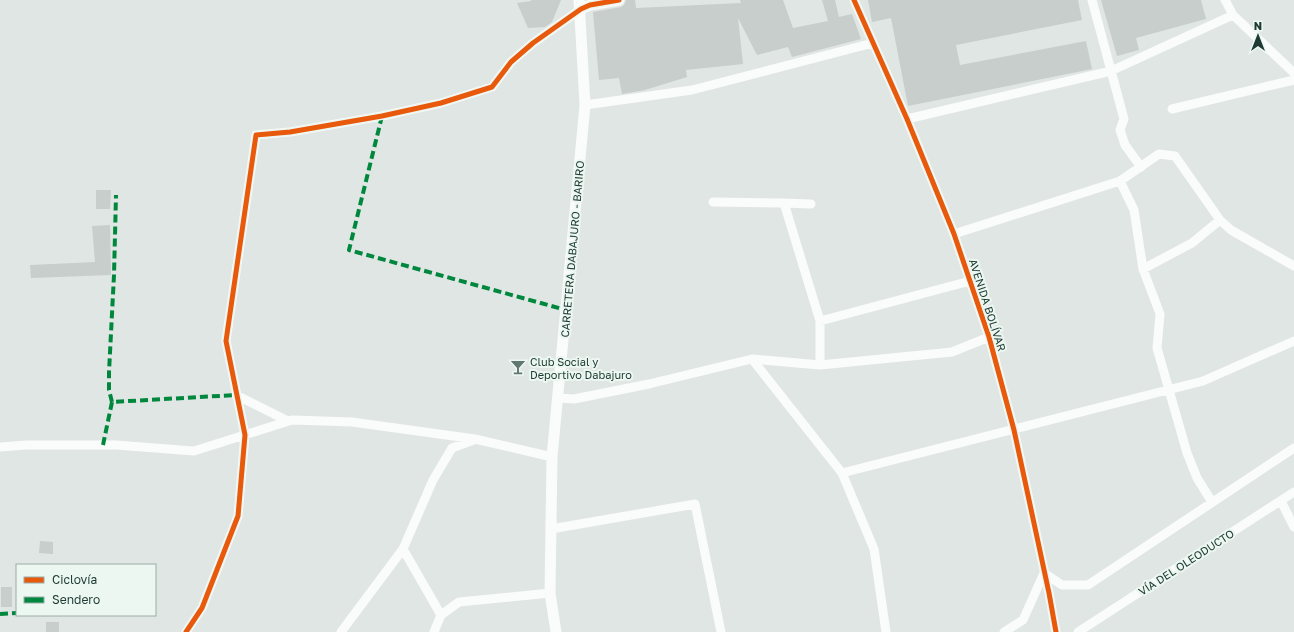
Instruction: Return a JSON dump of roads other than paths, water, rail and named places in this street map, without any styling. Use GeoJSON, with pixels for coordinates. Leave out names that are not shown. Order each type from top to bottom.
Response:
{"type":"FeatureCollection","features":[{"type":"Feature","properties":{"kind":"street"},"geometry":{"type":"LineString","coordinates":[[186,632],[202,608],[238,516],[245,435],[226,341],[256,135],[290,132],[382,116],[441,103],[492,87],[511,62],[580,5],[590,5],[619,0]]}},
{"type":"Feature","properties":{"kind":"street","name":"AVENIDA BOLÍVAR"},"geometry":{"type":"LineString","coordinates":[[854,0],[907,119],[954,234],[989,337],[1014,430],[1056,632]]}},
{"type":"Feature","properties":{"kind":"street"},"geometry":{"type":"LineString","coordinates":[[1092,0],[1124,119],[1120,130],[1125,145],[1141,167]]}},
{"type":"Feature","properties":{"kind":"street"},"geometry":{"type":"LineString","coordinates":[[1226,0],[1233,14],[1294,73]]}},
{"type":"Feature","properties":{"kind":"street","name":"CARRETERA DABAJURO - BARIRO"},"geometry":{"type":"LineString","coordinates":[[556,632],[550,593],[552,457],[585,105],[580,5]]}},
{"type":"Feature","properties":{"kind":"street"},"geometry":{"type":"LineString","coordinates":[[907,119],[1111,71],[1233,14]]}},
{"type":"Feature","properties":{"kind":"street"},"geometry":{"type":"LineString","coordinates":[[585,105],[692,90],[873,43]]}},
{"type":"Feature","properties":{"kind":"street"},"geometry":{"type":"LineString","coordinates":[[1172,109],[1294,80]]}},
{"type":"Feature","properties":{"kind":"street"},"geometry":{"type":"LineString","coordinates":[[954,234],[1120,181],[1159,154],[1175,156],[1220,220],[1231,230],[1294,266]]}},
{"type":"Feature","properties":{"kind":"street"},"geometry":{"type":"LineString","coordinates":[[1120,181],[1134,210],[1143,269],[1160,314],[1157,348],[1187,454],[1198,478],[1212,502]]}},
{"type":"Feature","properties":{"kind":"street"},"geometry":{"type":"LineString","coordinates":[[713,202],[811,204]]}},
{"type":"Feature","properties":{"kind":"street"},"geometry":{"type":"LineString","coordinates":[[784,203],[820,321],[820,365]]}},
{"type":"Feature","properties":{"kind":"street"},"geometry":{"type":"LineString","coordinates":[[1143,269],[1192,244],[1220,220]]}},
{"type":"Feature","properties":{"kind":"street"},"geometry":{"type":"LineString","coordinates":[[820,321],[970,281]]}},
{"type":"Feature","properties":{"kind":"street"},"geometry":{"type":"LineString","coordinates":[[558,398],[574,400],[649,384],[752,358],[820,365],[952,352],[989,337]]}},
{"type":"Feature","properties":{"kind":"street"},"geometry":{"type":"LineString","coordinates":[[842,473],[1203,381],[1294,341]]}},
{"type":"Feature","properties":{"kind":"street"},"geometry":{"type":"LineString","coordinates":[[752,358],[842,473],[874,549],[886,632]]}},
{"type":"Feature","properties":{"kind":"street"},"geometry":{"type":"LineString","coordinates":[[236,395],[288,421]]}},
{"type":"Feature","properties":{"kind":"street"},"geometry":{"type":"LineString","coordinates":[[0,447],[27,444],[116,444],[194,451],[292,420],[352,422],[475,439],[552,457]]}},
{"type":"Feature","properties":{"kind":"street"},"geometry":{"type":"LineString","coordinates":[[341,632],[403,549],[433,480],[452,448],[475,439]]}},
{"type":"Feature","properties":{"kind":"street"},"geometry":{"type":"LineString","coordinates":[[1004,632],[1023,620],[1044,573],[1062,585],[1088,585],[1294,448]]}},
{"type":"Feature","properties":{"kind":"street","name":"VÍA DEL OLEODUCTO"},"geometry":{"type":"LineString","coordinates":[[1078,632],[1294,492]]}},
{"type":"Feature","properties":{"kind":"street"},"geometry":{"type":"LineString","coordinates":[[1281,501],[1294,527]]}},
{"type":"Feature","properties":{"kind":"street"},"geometry":{"type":"LineString","coordinates":[[551,529],[695,504],[721,632]]}},
{"type":"Feature","properties":{"kind":"street"},"geometry":{"type":"LineString","coordinates":[[403,549],[441,615]]}},
{"type":"Feature","properties":{"kind":"street"},"geometry":{"type":"LineString","coordinates":[[434,632],[441,615],[460,602],[550,593]]}},
{"type":"Feature","properties":{"kind":"place","name":"Club Social y Deportivo Dabajuro"},"geometry":{"type":"Point","coordinates":[518,367]}}]}
